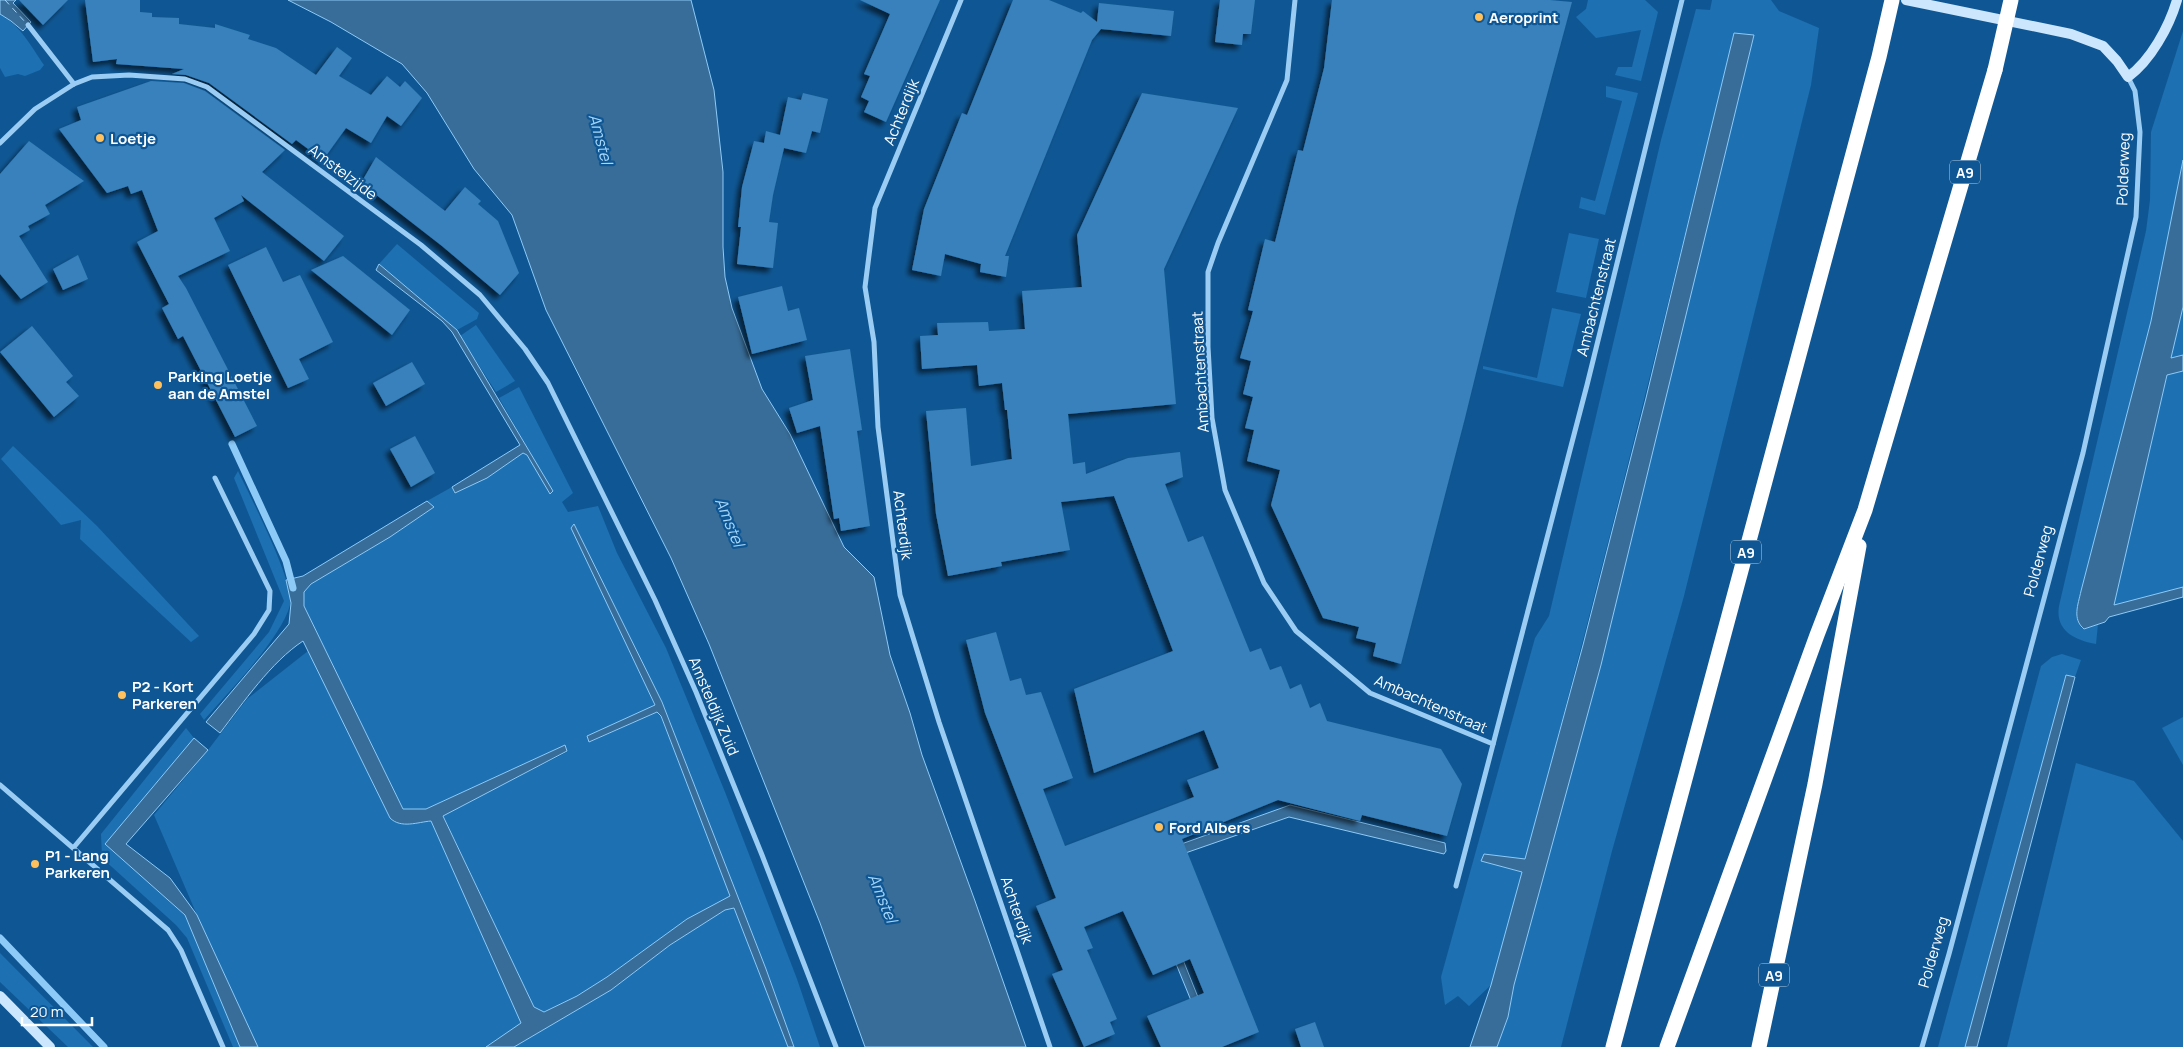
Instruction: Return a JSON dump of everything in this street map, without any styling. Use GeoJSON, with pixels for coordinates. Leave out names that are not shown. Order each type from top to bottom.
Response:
{"type":"FeatureCollection","features":[{"type":"Feature","properties":{"kind":"highway","name":"A9"},"geometry":{"type":"LineString","coordinates":[[1613,1047],[1879,57],[1892,0]]}},
{"type":"Feature","properties":{"kind":"highway","name":"A9"},"geometry":{"type":"LineString","coordinates":[[1667,1047],[1817,635],[1865,510],[1995,70],[2011,0]]}},
{"type":"Feature","properties":{"kind":"highway","name":"A9"},"geometry":{"type":"LineString","coordinates":[[1759,1047],[1815,784],[1865,510]]}},
{"type":"Feature","properties":{"kind":"street","name":"Achterdijk"},"geometry":{"type":"LineString","coordinates":[[961,0],[875,208],[864,287],[874,342],[878,427],[900,595],[939,722],[1050,1047]]}},
{"type":"Feature","properties":{"kind":"street","name":"Ambachtenstraat"},"geometry":{"type":"LineString","coordinates":[[1295,0],[1287,80],[1208,272],[1208,347],[1212,418],[1225,490],[1264,583],[1296,631],[1370,693],[1493,744]]}},
{"type":"Feature","properties":{"kind":"street","name":"Ambachtenstraat"},"geometry":{"type":"LineString","coordinates":[[1456,886],[1585,394],[1682,0]]}},
{"type":"Feature","properties":{"kind":"street","name":"Polderweg"},"geometry":{"type":"LineString","coordinates":[[1906,0],[2071,34],[2103,46],[2118,61],[2135,91],[2140,132],[2136,217],[2083,453],[1949,954],[1922,1047]]}},
{"type":"Feature","properties":{"kind":"street"},"geometry":{"type":"LineString","coordinates":[[2128,77],[2140,68],[2152,53],[2177,0]]}},
{"type":"Feature","properties":{"kind":"street"},"geometry":{"type":"LineString","coordinates":[[28,26],[74,84]]}},
{"type":"Feature","properties":{"kind":"street","name":"Amstelzijde"},"geometry":{"type":"LineString","coordinates":[[0,143],[35,109],[74,84],[92,77],[129,75],[185,79],[207,87],[421,245],[480,295],[525,349],[548,383]]}},
{"type":"Feature","properties":{"kind":"street","name":"Amsteldijk Zuid"},"geometry":{"type":"LineString","coordinates":[[548,383],[655,600],[696,692],[766,864],[836,1047]]}},
{"type":"Feature","properties":{"kind":"street"},"geometry":{"type":"LineString","coordinates":[[74,847],[254,634],[269,610],[270,591],[216,478]]}},
{"type":"Feature","properties":{"kind":"street"},"geometry":{"type":"LineString","coordinates":[[0,785],[168,930],[176,940],[223,1047]]}},
{"type":"Feature","properties":{"kind":"street"},"geometry":{"type":"LineString","coordinates":[[0,996],[50,1047]]}},
{"type":"Feature","properties":{"kind":"shaded area"},"geometry":{"type":"Polygon","coordinates":[[[1588,0],[1645,0],[1658,12],[1641,81],[1615,75],[1618,67],[1632,67],[1641,30],[1596,38],[1576,17],[1586,9],[1588,0]]]}},
{"type":"Feature","properties":{"kind":"shaded area"},"geometry":{"type":"Polygon","coordinates":[[[1712,0],[1771,0],[1779,11],[1819,28],[1811,85],[1684,596],[1612,851],[1561,1047],[1497,1047],[1508,1017],[1514,985],[1754,35],[1734,33],[1632,447],[1525,860],[1485,854],[1482,861],[1522,872],[1491,985],[1469,1006],[1458,996],[1445,1005],[1441,977],[1535,638],[1549,616],[1661,140],[1696,9],[1710,10],[1712,0]]]}},
{"type":"Feature","properties":{"kind":"shaded area"},"geometry":{"type":"Polygon","coordinates":[[[0,14],[13,24],[30,43],[44,65],[40,70],[25,76],[18,74],[5,77],[0,68],[0,14]]]}},
{"type":"Feature","properties":{"kind":"shaded area"},"geometry":{"type":"Polygon","coordinates":[[[2183,31],[2183,160],[2151,321],[2077,607],[2078,621],[2083,629],[2098,624],[2096,644],[2080,640],[2063,628],[2060,622],[2059,606],[2146,231],[2150,200],[2151,132],[2183,31]]]}},
{"type":"Feature","properties":{"kind":"shaded area"},"geometry":{"type":"Polygon","coordinates":[[[1606,86],[1638,93],[1605,215],[1579,208],[1581,197],[1595,201],[1622,101],[1606,97],[1606,86]]]}},
{"type":"Feature","properties":{"kind":"shaded area"},"geometry":{"type":"Polygon","coordinates":[[[1569,233],[1599,239],[1586,298],[1556,292],[1569,233]]]}},
{"type":"Feature","properties":{"kind":"shaded area"},"geometry":{"type":"Polygon","coordinates":[[[397,244],[479,313],[477,319],[457,330],[379,264],[397,244]]]}},
{"type":"Feature","properties":{"kind":"shaded area"},"geometry":{"type":"Polygon","coordinates":[[[2183,307],[2183,355],[2171,358],[2183,307]]]}},
{"type":"Feature","properties":{"kind":"shaded area"},"geometry":{"type":"Polygon","coordinates":[[[1552,308],[1581,314],[1563,387],[1483,369],[1483,366],[1537,378],[1552,308]]]}},
{"type":"Feature","properties":{"kind":"shaded area"},"geometry":{"type":"Polygon","coordinates":[[[476,325],[515,381],[496,392],[460,336],[476,325]]]}},
{"type":"Feature","properties":{"kind":"shaded area"},"geometry":{"type":"Polygon","coordinates":[[[2183,371],[2183,587],[2113,606],[2167,375],[2183,371]]]}},
{"type":"Feature","properties":{"kind":"shaded area"},"geometry":{"type":"Polygon","coordinates":[[[519,387],[573,493],[562,502],[568,512],[598,506],[617,553],[666,648],[725,792],[797,979],[820,1047],[794,1047],[766,969],[662,702],[574,524],[655,706],[587,736],[590,742],[657,712],[661,717],[731,897],[687,919],[607,977],[577,996],[543,1012],[534,1007],[443,815],[567,752],[565,745],[426,809],[403,809],[304,606],[304,592],[311,584],[390,537],[434,507],[427,501],[452,487],[454,493],[523,453],[527,455],[550,493],[553,492],[499,398],[519,387]]]}},
{"type":"Feature","properties":{"kind":"shaded area"},"geometry":{"type":"Polygon","coordinates":[[[13,446],[97,526],[199,636],[191,642],[80,539],[81,520],[61,525],[1,459],[13,446]]]}},
{"type":"Feature","properties":{"kind":"shaded area"},"geometry":{"type":"Polygon","coordinates":[[[238,471],[279,560],[290,594],[290,605],[285,619],[265,649],[204,720],[200,714],[269,632],[284,601],[234,478],[238,471]]]}},
{"type":"Feature","properties":{"kind":"shaded area"},"geometry":{"type":"Polygon","coordinates":[[[308,651],[390,818],[404,824],[431,821],[522,1023],[486,1047],[258,1047],[197,915],[154,815],[247,699],[308,651]]]}},
{"type":"Feature","properties":{"kind":"shaded area"},"geometry":{"type":"Polygon","coordinates":[[[2062,654],[2081,660],[2075,677],[2066,675],[1965,1047],[1938,1047],[2041,666],[2052,657],[2062,654]]]}},
{"type":"Feature","properties":{"kind":"shaded area"},"geometry":{"type":"Polygon","coordinates":[[[2183,717],[2183,765],[2162,728],[2183,717]]]}},
{"type":"Feature","properties":{"kind":"shaded area"},"geometry":{"type":"Polygon","coordinates":[[[186,728],[194,738],[105,844],[185,915],[240,1047],[233,1047],[187,938],[176,925],[102,858],[101,834],[186,728]]]}},
{"type":"Feature","properties":{"kind":"shaded area"},"geometry":{"type":"Polygon","coordinates":[[[2076,763],[2134,781],[2183,841],[2183,1047],[2007,1047],[2076,763]]]}},
{"type":"Feature","properties":{"kind":"shaded area"},"geometry":{"type":"Polygon","coordinates":[[[734,908],[788,1047],[514,1047],[611,990],[670,945],[725,910],[734,908]]]}},
{"type":"Feature","properties":{"kind":"shaded area"},"geometry":{"type":"Polygon","coordinates":[[[0,953],[93,1047],[68,1047],[0,982],[0,953]]]}},
{"type":"Feature","properties":{"kind":"water"},"geometry":{"type":"Polygon","coordinates":[[[0,0],[16,0],[13,3],[31,22],[23,31],[0,14],[0,0]]]}},
{"type":"Feature","properties":{"kind":"water","name":"Amstel"},"geometry":{"type":"Polygon","coordinates":[[[288,0],[691,0],[714,90],[723,172],[725,277],[732,308],[762,389],[790,434],[844,547],[874,577],[890,655],[922,755],[1026,1047],[865,1047],[820,923],[709,644],[671,558],[546,310],[512,215],[474,169],[427,93],[402,64],[331,22],[288,0]]]}},
{"type":"Feature","properties":{"kind":"water"},"geometry":{"type":"Polygon","coordinates":[[[1734,33],[1754,35],[1601,665],[1514,985],[1508,1017],[1497,1047],[1470,1047],[1491,985],[1522,872],[1481,861],[1484,854],[1525,859],[1583,645],[1646,398],[1734,33]]]}},
{"type":"Feature","properties":{"kind":"water"},"geometry":{"type":"Polygon","coordinates":[[[2183,160],[2183,307],[2171,358],[2183,355],[2183,371],[2167,375],[2114,605],[2183,587],[2183,597],[2109,617],[2105,622],[2084,629],[2080,625],[2077,616],[2079,601],[2151,321],[2183,160]]]}},
{"type":"Feature","properties":{"kind":"water"},"geometry":{"type":"Polygon","coordinates":[[[379,264],[457,330],[553,491],[550,494],[527,455],[523,453],[487,478],[455,493],[452,487],[520,445],[452,332],[442,321],[376,270],[379,264]]]}},
{"type":"Feature","properties":{"kind":"water"},"geometry":{"type":"Polygon","coordinates":[[[427,501],[434,507],[390,537],[311,584],[304,592],[304,606],[403,809],[426,809],[565,745],[567,751],[443,816],[534,1007],[544,1012],[577,996],[607,977],[687,919],[730,896],[661,716],[657,712],[589,742],[587,736],[655,705],[571,528],[574,524],[662,702],[766,969],[794,1047],[788,1047],[734,908],[725,910],[670,945],[611,990],[514,1047],[486,1047],[521,1023],[431,821],[404,824],[390,818],[303,641],[269,671],[220,733],[206,722],[289,624],[291,603],[286,580],[303,576],[427,501]]]}},
{"type":"Feature","properties":{"kind":"water"},"geometry":{"type":"Polygon","coordinates":[[[2066,675],[2075,677],[1977,1047],[1965,1047],[2066,675]]]}},
{"type":"Feature","properties":{"kind":"water"},"geometry":{"type":"Polygon","coordinates":[[[194,738],[208,750],[126,844],[170,878],[197,915],[258,1047],[240,1047],[185,915],[105,844],[194,738]]]}},
{"type":"Feature","properties":{"kind":"water"},"geometry":{"type":"Polygon","coordinates":[[[1290,805],[1445,843],[1446,851],[1444,854],[1289,817],[1148,866],[1147,870],[1218,1047],[1210,1047],[1134,861],[1290,805]]]}},
{"type":"Feature","properties":{"kind":"building"},"geometry":{"type":"Polygon","coordinates":[[[19,0],[68,0],[43,25],[19,0]]]}},
{"type":"Feature","properties":{"kind":"building"},"geometry":{"type":"Polygon","coordinates":[[[85,0],[140,0],[140,12],[152,13],[152,17],[179,18],[179,24],[215,28],[215,24],[250,35],[248,39],[276,48],[316,75],[337,47],[352,58],[339,76],[371,95],[387,76],[400,87],[405,81],[422,98],[401,126],[387,116],[371,143],[346,128],[323,160],[296,140],[292,144],[209,83],[186,75],[172,74],[184,69],[116,64],[117,59],[93,62],[85,0]]]}},
{"type":"Feature","properties":{"kind":"building"},"geometry":{"type":"Polygon","coordinates":[[[860,0],[940,0],[886,122],[864,112],[869,101],[861,97],[870,76],[864,74],[890,14],[860,0]]]}},
{"type":"Feature","properties":{"kind":"building"},"geometry":{"type":"Polygon","coordinates":[[[1013,0],[1049,0],[1081,13],[1083,11],[1097,22],[1099,3],[1174,11],[1171,36],[1101,29],[1092,40],[1005,256],[1009,256],[1006,277],[980,272],[981,264],[945,254],[941,276],[912,270],[924,209],[962,113],[967,115],[1013,0]]]}},
{"type":"Feature","properties":{"kind":"building"},"geometry":{"type":"Polygon","coordinates":[[[1220,0],[1255,0],[1251,34],[1243,34],[1242,45],[1215,42],[1220,0]]]}},
{"type":"Feature","properties":{"kind":"building"},"geometry":{"type":"Polygon","coordinates":[[[1332,0],[1550,0],[1572,2],[1517,206],[1465,418],[1401,664],[1373,656],[1376,643],[1356,638],[1359,627],[1323,618],[1271,505],[1280,470],[1247,461],[1254,430],[1245,428],[1253,397],[1243,394],[1251,361],[1240,358],[1253,311],[1248,310],[1265,239],[1275,242],[1298,150],[1303,151],[1324,68],[1332,0]]]}},
{"type":"Feature","properties":{"kind":"building"},"geometry":{"type":"Polygon","coordinates":[[[151,81],[184,83],[205,91],[285,150],[262,172],[344,236],[324,261],[241,195],[244,201],[214,218],[230,251],[178,276],[257,426],[235,437],[183,336],[178,339],[162,308],[169,304],[137,242],[158,231],[142,190],[131,194],[128,186],[107,193],[59,129],[81,120],[77,107],[151,81]]]}},
{"type":"Feature","properties":{"kind":"building"},"geometry":{"type":"Polygon","coordinates":[[[803,93],[828,99],[820,133],[812,131],[806,153],[784,148],[769,222],[778,223],[773,268],[737,264],[741,227],[738,227],[742,187],[754,141],[764,143],[766,131],[780,135],[788,97],[801,100],[803,93]]]}},
{"type":"Feature","properties":{"kind":"building"},"geometry":{"type":"Polygon","coordinates":[[[1142,93],[1238,108],[1164,269],[1176,404],[1068,414],[1073,464],[1085,462],[1086,474],[1128,458],[1180,452],[1183,477],[1165,484],[1188,542],[1203,536],[1250,652],[1261,648],[1270,670],[1281,666],[1290,689],[1301,684],[1310,708],[1320,703],[1327,721],[1441,749],[1462,784],[1447,836],[1362,815],[1360,821],[1278,800],[1182,839],[1259,1032],[1222,1047],[1161,1047],[1147,1016],[1204,993],[1190,959],[1153,975],[1123,911],[1084,927],[1093,948],[1087,950],[1117,1019],[1110,1022],[1115,1034],[1084,1047],[1052,974],[1063,970],[1036,906],[1056,898],[985,713],[966,640],[996,632],[1010,681],[1021,678],[1026,695],[1041,692],[1073,778],[1043,789],[1065,846],[1194,797],[1187,780],[1219,768],[1204,730],[1094,773],[1074,689],[1173,651],[1114,496],[1061,502],[1070,550],[1001,562],[1002,566],[948,576],[936,514],[926,411],[966,408],[971,466],[1012,459],[1007,410],[1005,410],[1002,383],[979,386],[977,365],[922,369],[920,336],[938,335],[937,323],[988,322],[989,331],[1025,329],[1022,291],[1082,287],[1077,235],[1142,93]]]}},
{"type":"Feature","properties":{"kind":"building"},"geometry":{"type":"Polygon","coordinates":[[[29,141],[84,181],[45,205],[50,214],[28,226],[30,230],[19,236],[48,282],[21,299],[0,274],[0,174],[29,141]]]}},
{"type":"Feature","properties":{"kind":"building"},"geometry":{"type":"Polygon","coordinates":[[[376,157],[445,211],[465,187],[481,201],[478,204],[498,221],[519,273],[500,295],[442,246],[361,183],[376,157]]]}},
{"type":"Feature","properties":{"kind":"building"},"geometry":{"type":"Polygon","coordinates":[[[266,247],[283,282],[300,275],[333,342],[299,359],[309,379],[288,388],[228,265],[266,247]]]}},
{"type":"Feature","properties":{"kind":"building"},"geometry":{"type":"Polygon","coordinates":[[[78,255],[88,279],[63,290],[53,269],[78,255]]]}},
{"type":"Feature","properties":{"kind":"building"},"geometry":{"type":"Polygon","coordinates":[[[343,256],[410,310],[392,335],[311,270],[343,256]]]}},
{"type":"Feature","properties":{"kind":"building"},"geometry":{"type":"Polygon","coordinates":[[[782,286],[788,311],[799,308],[807,340],[752,354],[738,297],[782,286]]]}},
{"type":"Feature","properties":{"kind":"building"},"geometry":{"type":"Polygon","coordinates":[[[32,326],[73,376],[66,382],[79,396],[54,417],[0,352],[32,326]]]}},
{"type":"Feature","properties":{"kind":"building"},"geometry":{"type":"Polygon","coordinates":[[[850,349],[862,430],[857,431],[870,526],[841,531],[839,518],[834,519],[820,426],[797,433],[789,408],[813,400],[805,356],[850,349]]]}},
{"type":"Feature","properties":{"kind":"building"},"geometry":{"type":"Polygon","coordinates":[[[412,362],[425,384],[386,406],[373,383],[412,362]]]}},
{"type":"Feature","properties":{"kind":"building"},"geometry":{"type":"Polygon","coordinates":[[[415,436],[435,473],[411,487],[390,449],[415,436]]]}},
{"type":"Feature","properties":{"kind":"building"},"geometry":{"type":"Polygon","coordinates":[[[1315,1022],[1324,1047],[1301,1047],[1295,1029],[1315,1022]]]}},
{"type":"Feature","properties":{"kind":"waterway"},"geometry":{"type":"LineString","coordinates":[[232,444],[286,561],[293,588]]}},
{"type":"Feature","properties":{"kind":"waterway"},"geometry":{"type":"LineString","coordinates":[[0,938],[104,1047]]}},
{"type":"Feature","properties":{"kind":"ferry route"},"geometry":{"type":"LineString","coordinates":[[5,0],[26,23]]}},
{"type":"Feature","properties":{"kind":"place","name":"Aeroprint"},"geometry":{"type":"Point","coordinates":[1479,17]}},
{"type":"Feature","properties":{"kind":"place","name":"Loetje"},"geometry":{"type":"Point","coordinates":[100,138]}},
{"type":"Feature","properties":{"kind":"place","name":"Parking Loetje aan de Amstel"},"geometry":{"type":"Point","coordinates":[158,385]}},
{"type":"Feature","properties":{"kind":"place","name":"P2 - Kort Parkeren"},"geometry":{"type":"Point","coordinates":[122,695]}},
{"type":"Feature","properties":{"kind":"place","name":"Ford Albers"},"geometry":{"type":"Point","coordinates":[1159,827]}},
{"type":"Feature","properties":{"kind":"place","name":"P1 - Lang Parkeren"},"geometry":{"type":"Point","coordinates":[35,864]}}]}
